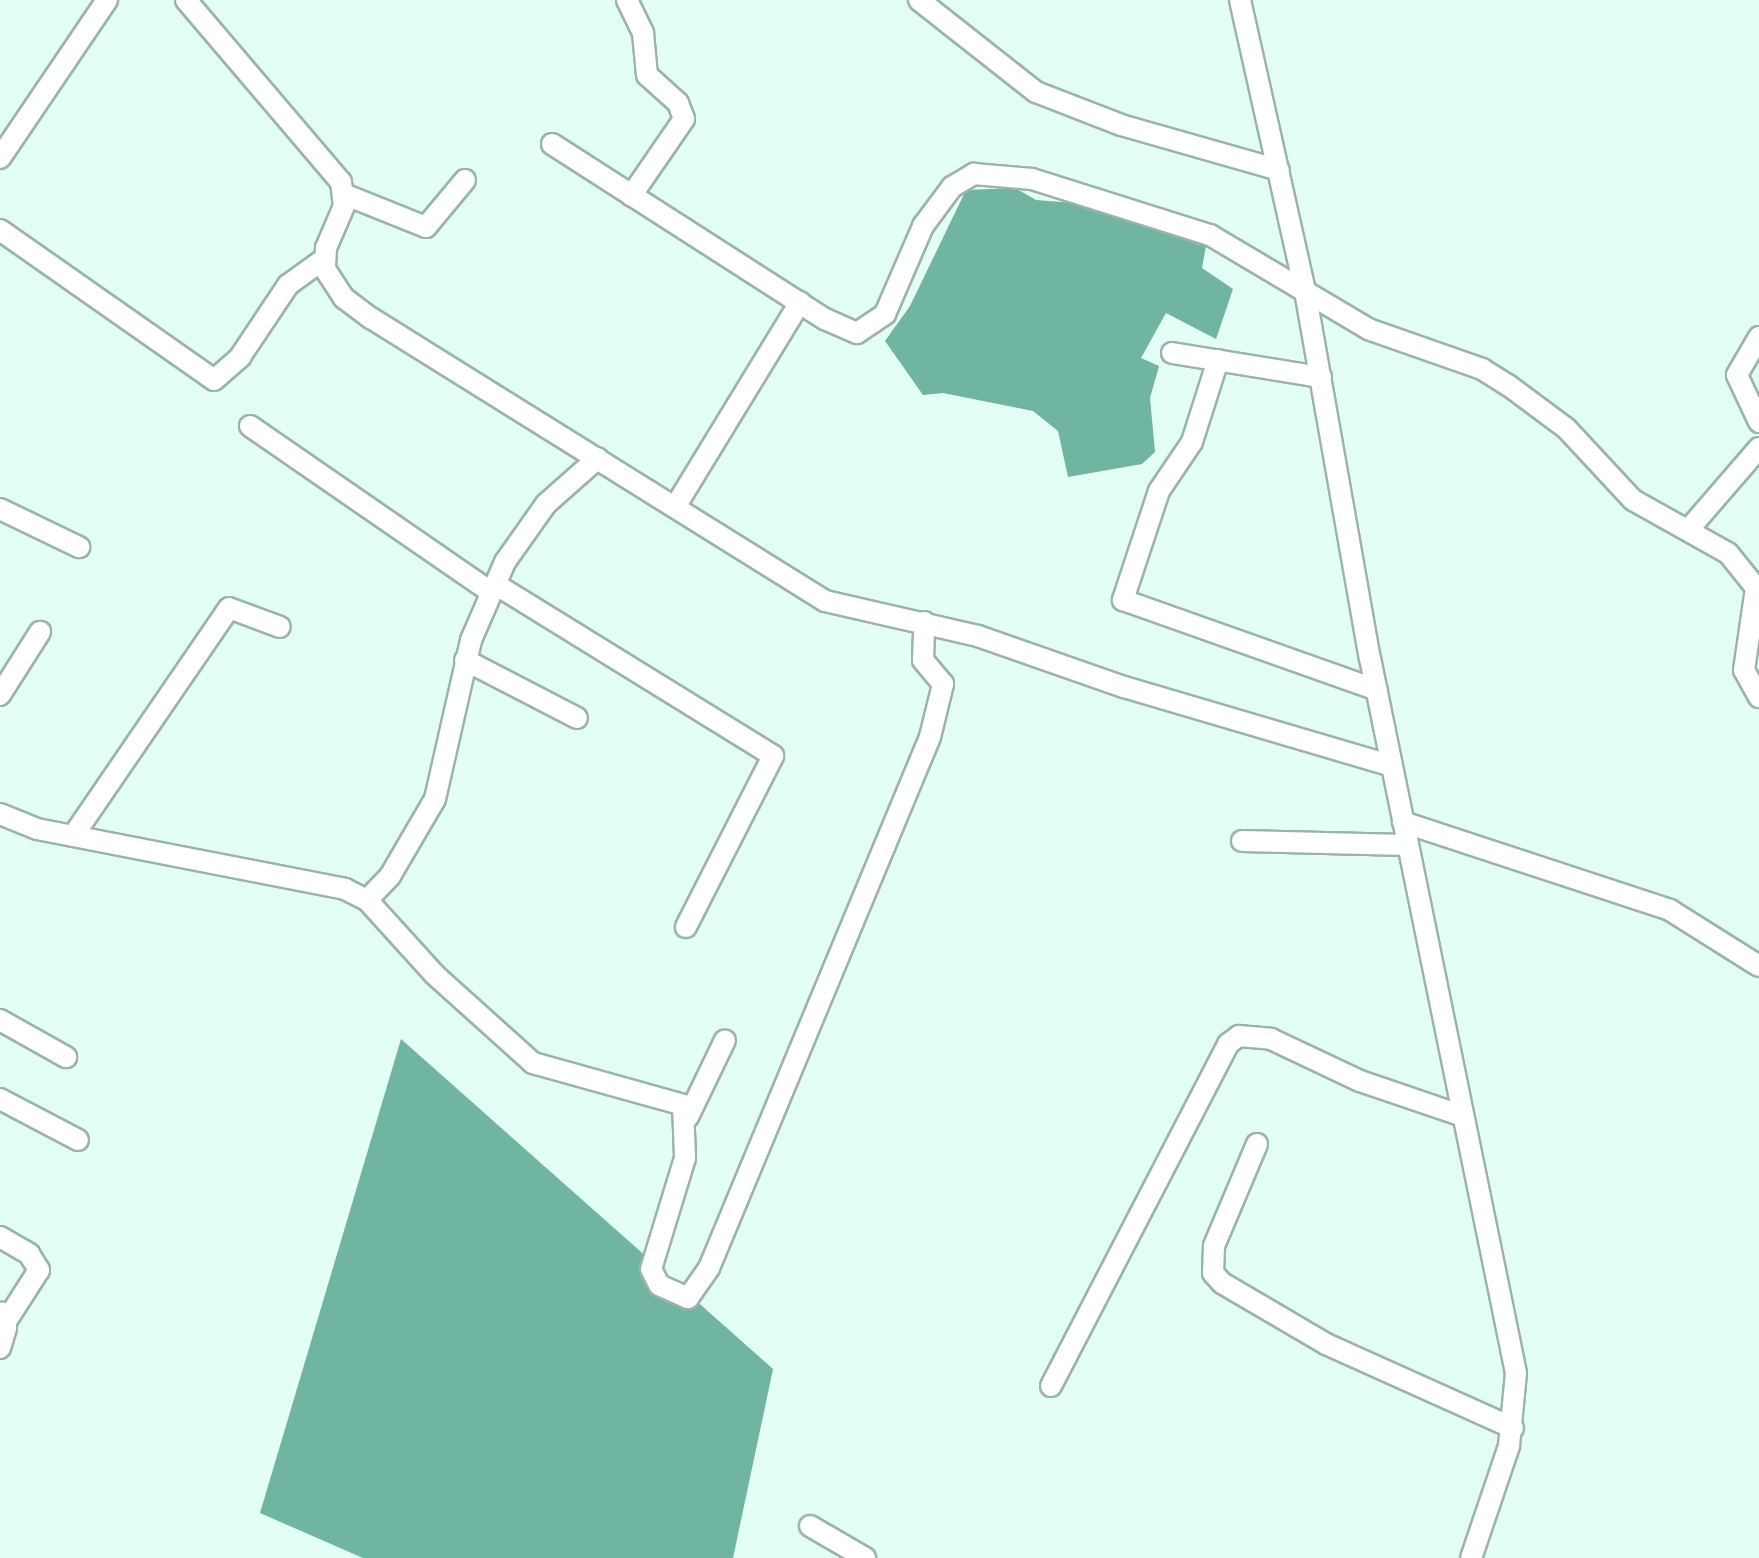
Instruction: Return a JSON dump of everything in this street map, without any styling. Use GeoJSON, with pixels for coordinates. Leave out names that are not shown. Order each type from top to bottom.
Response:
{"type":"FeatureCollection","features":[{"type":"Feature","properties":{"kind":"street"},"geometry":{"type":"LineString","coordinates":[[0,158],[107,0]]}},
{"type":"Feature","properties":{"kind":"street"},"geometry":{"type":"LineString","coordinates":[[186,0],[249,67],[346,195],[426,227],[465,180]]}},
{"type":"Feature","properties":{"kind":"street"},"geometry":{"type":"LineString","coordinates":[[626,0],[643,33],[647,75],[678,103],[684,119],[631,196]]}},
{"type":"Feature","properties":{"kind":"street"},"geometry":{"type":"LineString","coordinates":[[919,0],[1036,92],[1121,125],[1279,170]]}},
{"type":"Feature","properties":{"kind":"street"},"geometry":{"type":"LineString","coordinates":[[1240,0],[1305,291],[1376,690],[1460,1115],[1513,1357],[1513,1428],[1471,1558]]}},
{"type":"Feature","properties":{"kind":"street"},"geometry":{"type":"LineString","coordinates":[[552,144],[842,330],[868,331],[886,314],[936,206],[974,174],[1000,172],[1184,224],[1259,258],[1305,291],[1392,340],[1482,369],[1508,385],[1566,428],[1633,500],[1728,554],[1756,588],[1744,670],[1759,698]]}},
{"type":"Feature","properties":{"kind":"street"},"geometry":{"type":"LineString","coordinates":[[346,195],[324,258],[331,284],[371,318],[826,601],[924,622],[1392,766]]}},
{"type":"Feature","properties":{"kind":"street"},"geometry":{"type":"LineString","coordinates":[[0,230],[214,380],[240,356],[300,273],[324,258]]}},
{"type":"Feature","properties":{"kind":"street"},"geometry":{"type":"LineString","coordinates":[[675,507],[800,302]]}},
{"type":"Feature","properties":{"kind":"street"},"geometry":{"type":"LineString","coordinates":[[1759,338],[1737,375],[1759,422]]}},
{"type":"Feature","properties":{"kind":"street"},"geometry":{"type":"LineString","coordinates":[[1172,353],[1320,376]]}},
{"type":"Feature","properties":{"kind":"street"},"geometry":{"type":"LineString","coordinates":[[1218,360],[1192,442],[1159,491],[1123,600],[1376,690]]}},
{"type":"Feature","properties":{"kind":"street"},"geometry":{"type":"LineString","coordinates":[[250,426],[493,588],[773,756],[686,926]]}},
{"type":"Feature","properties":{"kind":"street"},"geometry":{"type":"LineString","coordinates":[[1689,529],[1759,448]]}},
{"type":"Feature","properties":{"kind":"street"},"geometry":{"type":"LineString","coordinates":[[370,903],[402,859],[435,799],[465,660],[493,588],[520,534],[598,458]]}},
{"type":"Feature","properties":{"kind":"street"},"geometry":{"type":"LineString","coordinates":[[0,509],[80,547]]}},
{"type":"Feature","properties":{"kind":"street"},"geometry":{"type":"LineString","coordinates":[[73,836],[229,608],[280,627]]}},
{"type":"Feature","properties":{"kind":"street"},"geometry":{"type":"LineString","coordinates":[[725,1040],[688,1117],[685,1158],[651,1269],[659,1285],[679,1298],[694,1294],[709,1268],[930,737],[942,684],[923,660],[924,622]]}},
{"type":"Feature","properties":{"kind":"street"},"geometry":{"type":"LineString","coordinates":[[0,695],[40,632]]}},
{"type":"Feature","properties":{"kind":"street"},"geometry":{"type":"LineString","coordinates":[[465,660],[577,718]]}},
{"type":"Feature","properties":{"kind":"street"},"geometry":{"type":"LineString","coordinates":[[0,814],[73,836],[324,883],[370,903],[407,946],[533,1063],[671,1098],[688,1117]]}},
{"type":"Feature","properties":{"kind":"street"},"geometry":{"type":"LineString","coordinates":[[1403,822],[1670,910],[1759,966]]}},
{"type":"Feature","properties":{"kind":"street"},"geometry":{"type":"LineString","coordinates":[[1242,841],[1407,845]]}},
{"type":"Feature","properties":{"kind":"street"},"geometry":{"type":"LineString","coordinates":[[0,1020],[66,1057]]}},
{"type":"Feature","properties":{"kind":"street"},"geometry":{"type":"LineString","coordinates":[[1051,1386],[1228,1044],[1239,1036],[1271,1039],[1360,1082],[1460,1115]]}},
{"type":"Feature","properties":{"kind":"street"},"geometry":{"type":"LineString","coordinates":[[0,1099],[78,1140]]}},
{"type":"Feature","properties":{"kind":"street"},"geometry":{"type":"LineString","coordinates":[[1258,1144],[1214,1246],[1213,1273],[1222,1283],[1326,1344],[1513,1428]]}},
{"type":"Feature","properties":{"kind":"street"},"geometry":{"type":"LineString","coordinates":[[0,1237],[30,1254],[39,1270],[3,1316],[0,1348]]}},
{"type":"Feature","properties":{"kind":"street"},"geometry":{"type":"LineString","coordinates":[[810,1526],[864,1558]]}},
{"type":"Feature","properties":{"kind":"shaded area"},"geometry":{"type":"Polygon","coordinates":[[[1015,188],[1036,200],[1088,204],[1207,240],[1202,268],[1233,289],[1216,339],[1166,313],[1141,358],[1159,366],[1150,398],[1155,452],[1142,464],[1068,477],[1058,431],[1033,411],[943,393],[923,395],[885,341],[910,306],[966,190],[1015,188]]]}},
{"type":"Feature","properties":{"kind":"shaded area"},"geometry":{"type":"Polygon","coordinates":[[[401,1039],[773,1369],[733,1558],[363,1558],[260,1513],[401,1039]]]}}]}
